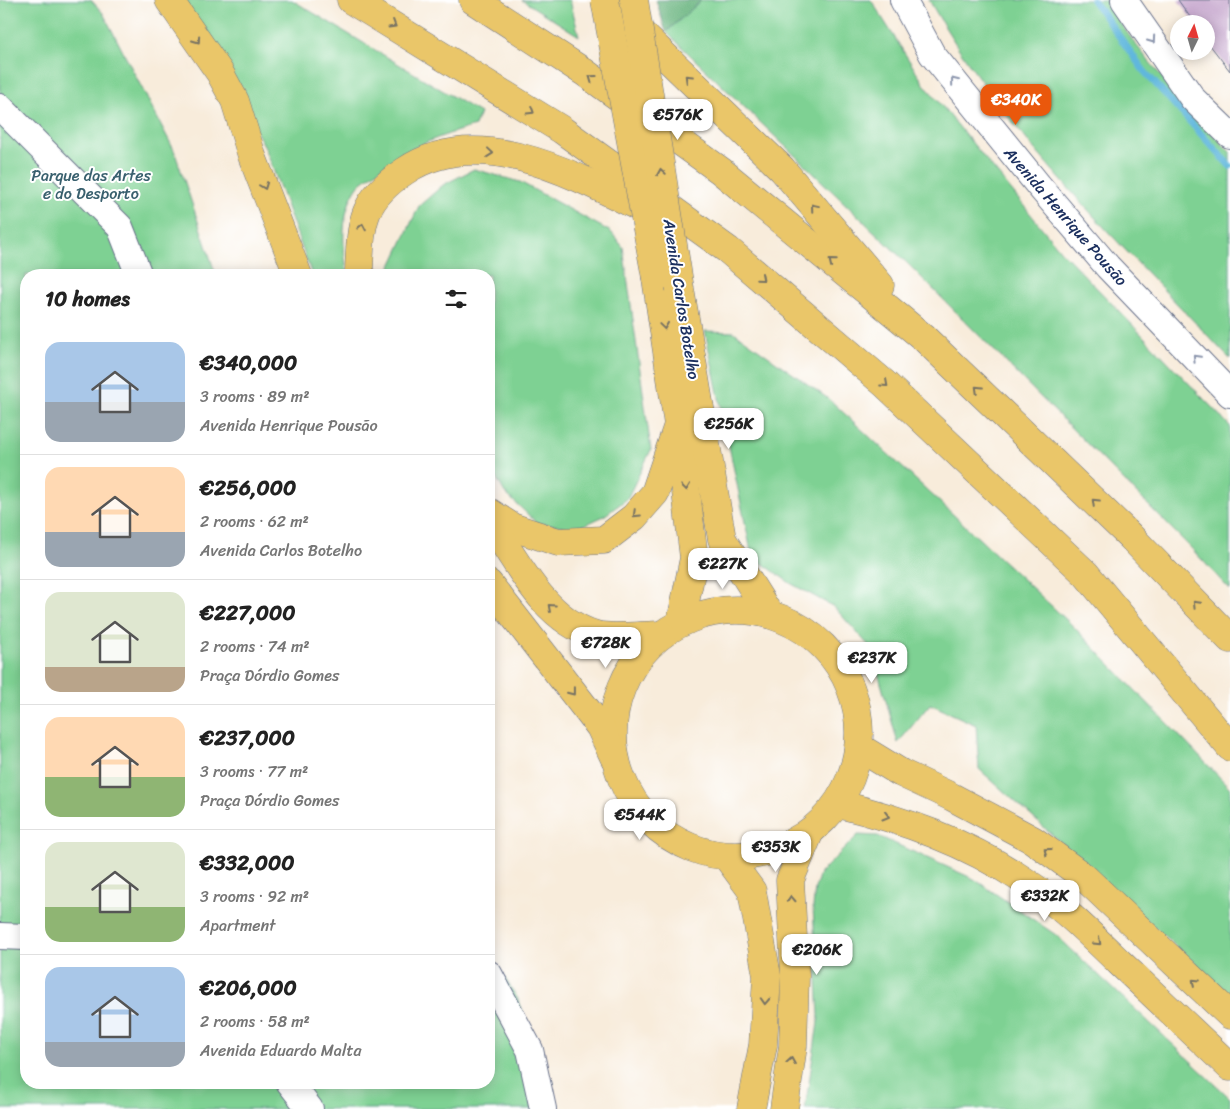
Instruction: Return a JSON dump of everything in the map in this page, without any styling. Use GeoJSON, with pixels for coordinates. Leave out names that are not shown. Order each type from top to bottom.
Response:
{"type":"FeatureCollection","features":[{"type":"Feature","properties":{"kind":"main road"},"geometry":{"type":"LineString","coordinates":[[169,0],[220,73],[235,101],[252,156],[296,269]]}},
{"type":"Feature","properties":{"kind":"main road"},"geometry":{"type":"LineString","coordinates":[[351,0],[562,130],[728,250],[885,384],[1086,574],[1230,747]]}},
{"type":"Feature","properties":{"kind":"main road"},"geometry":{"type":"LineString","coordinates":[[473,0],[584,72],[721,170],[924,338],[1130,536],[1230,639]]}},
{"type":"Feature","properties":{"kind":"main road"},"geometry":{"type":"LineString","coordinates":[[606,0],[782,170],[924,338]]}},
{"type":"Feature","properties":{"kind":"main road","name":"Avenida Carlos Botelho"},"geometry":{"type":"LineString","coordinates":[[606,0],[722,539],[769,614]]}},
{"type":"Feature","properties":{"kind":"main road","name":"Avenida Carlos Botelho"},"geometry":{"type":"LineString","coordinates":[[634,0],[668,284],[678,425],[694,558],[671,628]]}},
{"type":"Feature","properties":{"kind":"main road"},"geometry":{"type":"LineString","coordinates":[[359,269],[361,227],[369,204],[392,179],[417,163],[464,150],[512,155],[563,171],[728,250]]}},
{"type":"Feature","properties":{"kind":"main road"},"geometry":{"type":"LineString","coordinates":[[495,516],[512,527],[558,542],[604,540],[634,517],[656,493],[678,425]]}},
{"type":"Feature","properties":{"kind":"main road"},"geometry":{"type":"LineString","coordinates":[[495,529],[544,601],[569,624],[598,636],[671,628],[709,612],[747,610],[769,614],[794,624],[824,646],[845,674],[857,703],[860,748],[852,778],[838,804],[809,834],[770,853],[727,857],[690,848],[663,833],[645,817],[626,791],[614,757],[600,727],[495,592]]}},
{"type":"Feature","properties":{"kind":"main road"},"geometry":{"type":"LineString","coordinates":[[614,757],[612,727],[623,682],[640,654],[671,628]]}},
{"type":"Feature","properties":{"kind":"main road"},"geometry":{"type":"LineString","coordinates":[[860,748],[900,773],[1033,840],[1084,877],[1230,1015]]}},
{"type":"Feature","properties":{"kind":"main road"},"geometry":{"type":"LineString","coordinates":[[838,804],[886,815],[941,835],[973,850],[1023,880],[1064,910],[1230,1067]]}},
{"type":"Feature","properties":{"kind":"main road"},"geometry":{"type":"LineString","coordinates":[[784,1109],[793,1046],[795,976],[790,880],[809,834]]}},
{"type":"Feature","properties":{"kind":"main road"},"geometry":{"type":"LineString","coordinates":[[727,857],[752,891],[767,976],[763,1045],[752,1109]]}},
{"type":"Feature","properties":{"kind":"street","name":"Avenida Henrique Pousão"},"geometry":{"type":"LineString","coordinates":[[902,0],[932,54],[1039,186],[1108,267],[1230,394]]}},
{"type":"Feature","properties":{"kind":"street"},"geometry":{"type":"LineString","coordinates":[[1124,0],[1193,98],[1230,135]]}},
{"type":"Feature","properties":{"kind":"street"},"geometry":{"type":"LineString","coordinates":[[0,107],[120,227],[137,269]]}},
{"type":"Feature","properties":{"kind":"street"},"geometry":{"type":"LineString","coordinates":[[0,936],[20,937]]}},
{"type":"Feature","properties":{"kind":"street"},"geometry":{"type":"LineString","coordinates":[[495,985],[530,1050],[543,1109]]}},
{"type":"Feature","properties":{"kind":"street"},"geometry":{"type":"LineString","coordinates":[[294,1089],[310,1109]]}},
{"type":"Feature","properties":{"kind":"green space","name":"Parque das Artes e do Desporto"},"geometry":{"type":"Polygon","coordinates":[[[0,0],[91,0],[103,13],[174,150],[214,269],[20,269],[20,1089],[495,1089],[495,962],[518,999],[551,1109],[0,1109],[0,0]]]}},
{"type":"Feature","properties":{"kind":"green space"},"geometry":{"type":"Polygon","coordinates":[[[181,0],[292,0],[480,113],[475,126],[436,139],[399,156],[358,186],[352,196],[345,218],[344,253],[347,269],[310,269],[265,147],[181,0]]]}},
{"type":"Feature","properties":{"kind":"green space"},"geometry":{"type":"Polygon","coordinates":[[[522,0],[570,0],[579,36],[522,0]]]}},
{"type":"Feature","properties":{"kind":"green space"},"geometry":{"type":"Polygon","coordinates":[[[656,0],[702,0],[666,32],[656,0]]]}},
{"type":"Feature","properties":{"kind":"green space"},"geometry":{"type":"Polygon","coordinates":[[[702,0],[871,0],[924,84],[1060,250],[1230,426],[1230,590],[1191,548],[908,264],[666,32],[702,0]]]}},
{"type":"Feature","properties":{"kind":"green space"},"geometry":{"type":"Polygon","coordinates":[[[929,0],[1105,0],[1148,60],[1230,152],[1230,359],[1108,232],[1030,143],[993,97],[959,49],[929,0]]]}},
{"type":"Feature","properties":{"kind":"green space"},"geometry":{"type":"Polygon","coordinates":[[[474,169],[520,182],[611,232],[623,247],[651,450],[627,499],[604,516],[578,528],[537,523],[505,493],[495,476],[495,269],[392,269],[391,266],[419,206],[443,185],[474,169]]]}},
{"type":"Feature","properties":{"kind":"green space"},"geometry":{"type":"Polygon","coordinates":[[[705,331],[734,332],[830,400],[1072,625],[1230,788],[1230,995],[979,769],[976,725],[930,704],[898,743],[871,648],[834,607],[790,583],[752,556],[705,331]]]}},
{"type":"Feature","properties":{"kind":"green space"},"geometry":{"type":"Polygon","coordinates":[[[858,835],[878,836],[974,879],[1056,935],[1230,1098],[1230,1109],[805,1109],[819,1016],[813,907],[815,888],[820,873],[858,835]]]}},
{"type":"Feature","properties":{"kind":"building"},"geometry":{"type":"Polygon","coordinates":[[[1178,0],[1230,0],[1230,71],[1215,52],[1215,15],[1189,15],[1178,0]]]}},
{"type":"Feature","properties":{"kind":"waterway"},"geometry":{"type":"LineString","coordinates":[[1093,0],[1144,71],[1230,166]]}}]}
